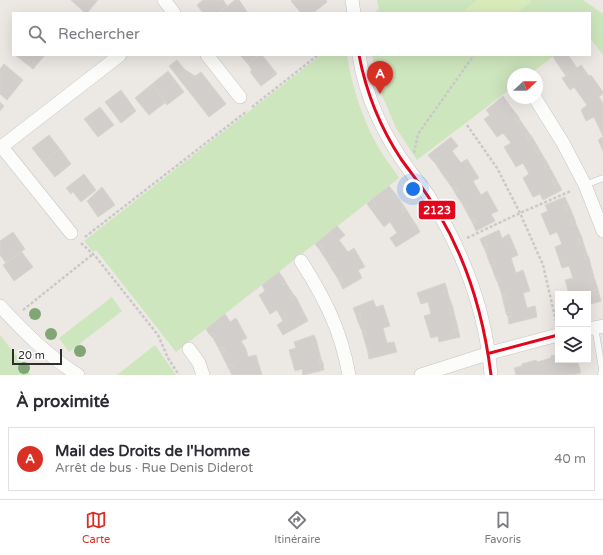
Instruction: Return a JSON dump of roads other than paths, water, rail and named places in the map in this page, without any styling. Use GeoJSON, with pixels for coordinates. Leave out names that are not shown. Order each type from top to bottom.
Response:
{"type":"FeatureCollection","features":[{"type":"Feature","properties":{"kind":"street"},"geometry":{"type":"LineString","coordinates":[[164,0],[173,12]]}},
{"type":"Feature","properties":{"kind":"street"},"geometry":{"type":"LineString","coordinates":[[352,0],[354,12]]}},
{"type":"Feature","properties":{"kind":"street"},"geometry":{"type":"LineString","coordinates":[[75,237],[1,147],[119,56]]}},
{"type":"Feature","properties":{"kind":"street"},"geometry":{"type":"LineString","coordinates":[[208,56],[240,97]]}},
{"type":"Feature","properties":{"kind":"street"},"geometry":{"type":"LineString","coordinates":[[359,56],[364,80],[375,112],[392,145],[427,194],[455,244],[472,284],[481,313],[490,353],[492,375]]}},
{"type":"Feature","properties":{"kind":"street"},"geometry":{"type":"LineString","coordinates":[[539,104],[563,143],[585,185],[603,231]]}},
{"type":"Feature","properties":{"kind":"street"},"geometry":{"type":"LineString","coordinates":[[301,261],[319,290],[332,317],[345,353],[349,375]]}},
{"type":"Feature","properties":{"kind":"street"},"geometry":{"type":"LineString","coordinates":[[0,306],[28,336],[52,357],[78,375]]}},
{"type":"Feature","properties":{"kind":"street"},"geometry":{"type":"LineString","coordinates":[[421,375],[490,353],[555,336]]}},
{"type":"Feature","properties":{"kind":"street"},"geometry":{"type":"LineString","coordinates":[[189,349],[203,375]]}},
{"type":"Feature","properties":{"kind":"lane"},"geometry":{"type":"LineString","coordinates":[[585,185],[603,178]]}},
{"type":"Feature","properties":{"kind":"lane"},"geometry":{"type":"LineString","coordinates":[[595,327],[602,369],[601,375]]}},
{"type":"Feature","properties":{"kind":"place","name":"Mail des Droits de l'Homme"},"geometry":{"type":"Point","coordinates":[380,94]}}]}
